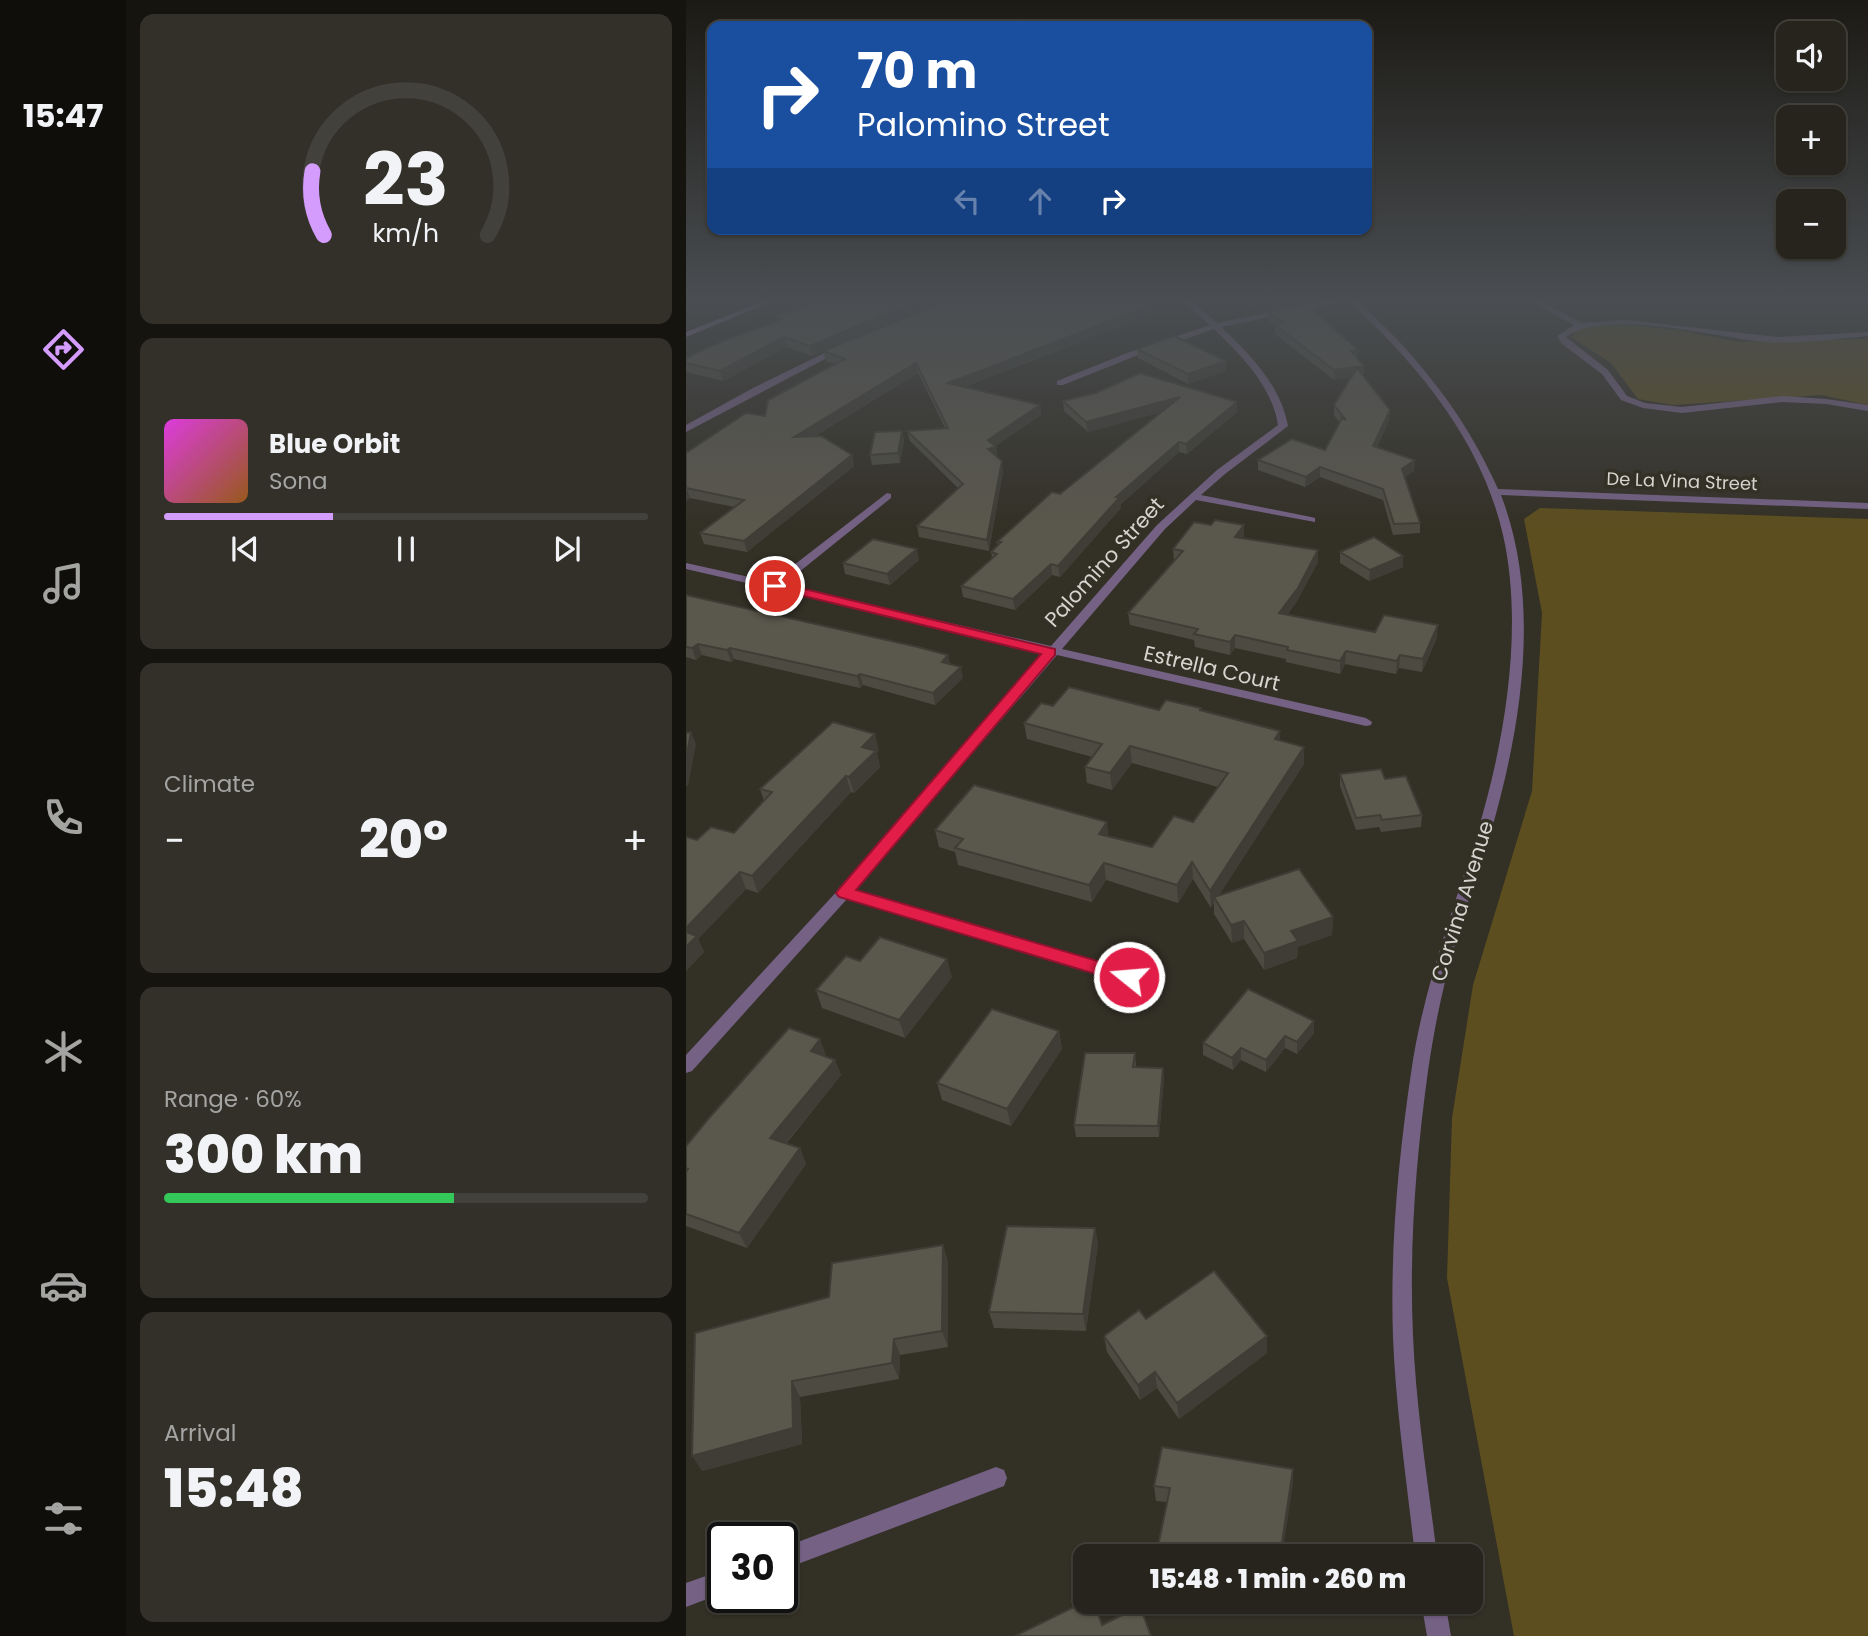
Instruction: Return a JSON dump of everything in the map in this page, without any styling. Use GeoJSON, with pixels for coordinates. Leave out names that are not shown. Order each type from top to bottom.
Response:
{"type":"FeatureCollection","features":[{"type":"Feature","properties":{"kind":"street"},"geometry":{"type":"LineString","coordinates":[[686,429],[788,374]]}},
{"type":"Feature","properties":{"kind":"street"},"geometry":{"type":"LineString","coordinates":[[1060,383],[1082,374]]}},
{"type":"Feature","properties":{"kind":"street","name":"Palomino Street"},"geometry":{"type":"LineString","coordinates":[[686,1066],[845,893],[1050,652],[1161,527],[1221,472],[1283,426],[1280,410],[1258,374]]}},
{"type":"Feature","properties":{"kind":"street","name":"Corvina Avenue"},"geometry":{"type":"LineString","coordinates":[[1425,374],[1475,450],[1494,492],[1508,533],[1514,570],[1515,662],[1510,718],[1497,785],[1469,885],[1438,974],[1412,1133],[1404,1224],[1403,1337],[1425,1544]]}},
{"type":"Feature","properties":{"kind":"street"},"geometry":{"type":"LineString","coordinates":[[1609,374],[1625,398],[1649,408],[1693,409],[1783,400],[1816,400],[1868,408]]}},
{"type":"Feature","properties":{"kind":"street","name":"De La Vina Street"},"geometry":{"type":"LineString","coordinates":[[1494,492],[1868,506]]}},
{"type":"Feature","properties":{"kind":"street"},"geometry":{"type":"LineString","coordinates":[[775,586],[887,496]]}},
{"type":"Feature","properties":{"kind":"street"},"geometry":{"type":"LineString","coordinates":[[1194,497],[1311,520]]}},
{"type":"Feature","properties":{"kind":"street","name":"Estrella Court"},"geometry":{"type":"LineString","coordinates":[[686,566],[1050,652],[1366,722]]}},
{"type":"Feature","properties":{"kind":"street"},"geometry":{"type":"LineString","coordinates":[[845,893],[1129,977]]}},
{"type":"Feature","properties":{"kind":"street"},"geometry":{"type":"LineString","coordinates":[[798,1553],[996,1478]]}},
{"type":"Feature","properties":{"kind":"street"},"geometry":{"type":"LineString","coordinates":[[686,1595],[707,1587]]}},
{"type":"Feature","properties":{"kind":"street"},"geometry":{"type":"LineString","coordinates":[[1435,1614],[1439,1636]]}},
{"type":"Feature","properties":{"kind":"shaded area"},"geometry":{"type":"Polygon","coordinates":[[[1620,374],[1868,374],[1868,405],[1821,395],[1673,405],[1638,399],[1620,374]]]}},
{"type":"Feature","properties":{"kind":"shaded area"},"geometry":{"type":"Polygon","coordinates":[[[1540,508],[1868,519],[1868,1636],[1514,1636],[1447,1278],[1452,1118],[1473,985],[1532,791],[1542,613],[1524,519],[1540,508]]]}},
{"type":"Feature","properties":{"kind":"building"},"geometry":{"type":"Polygon","coordinates":[[[816,374],[897,374],[794,437],[821,436],[852,455],[744,541],[700,533],[744,500],[686,488],[686,453],[746,413],[765,416],[768,400],[816,374]]]}},
{"type":"Feature","properties":{"kind":"building"},"geometry":{"type":"Polygon","coordinates":[[[922,374],[971,374],[948,383],[1040,405],[988,440],[996,447],[988,449],[1002,461],[987,540],[917,526],[963,484],[907,431],[948,428],[922,374]]]}},
{"type":"Feature","properties":{"kind":"building"},"geometry":{"type":"Polygon","coordinates":[[[1137,374],[1145,374],[1237,402],[1186,444],[1179,442],[1116,497],[1120,497],[1058,566],[1051,564],[1013,599],[961,586],[997,554],[991,552],[1001,542],[997,542],[1052,492],[1060,494],[1180,397],[1086,422],[1063,401],[1096,393],[1137,374]]]}},
{"type":"Feature","properties":{"kind":"building"},"geometry":{"type":"Polygon","coordinates":[[[1353,374],[1362,374],[1390,410],[1373,446],[1415,460],[1402,469],[1420,523],[1394,524],[1383,489],[1320,467],[1306,477],[1258,460],[1292,439],[1325,450],[1342,418],[1346,420],[1334,405],[1353,374]]]}},
{"type":"Feature","properties":{"kind":"building"},"geometry":{"type":"Polygon","coordinates":[[[902,431],[898,453],[870,455],[875,432],[902,431]]]}},
{"type":"Feature","properties":{"kind":"building"},"geometry":{"type":"Polygon","coordinates":[[[1215,520],[1244,525],[1235,537],[1318,550],[1298,588],[1279,613],[1375,632],[1384,615],[1438,625],[1423,659],[1400,655],[1397,661],[1346,651],[1340,661],[1235,635],[1230,642],[1194,634],[1198,629],[1128,613],[1183,551],[1173,549],[1194,522],[1211,525],[1215,520]]]}},
{"type":"Feature","properties":{"kind":"building"},"geometry":{"type":"Polygon","coordinates":[[[1374,537],[1403,556],[1370,570],[1340,552],[1374,537]]]}},
{"type":"Feature","properties":{"kind":"building"},"geometry":{"type":"Polygon","coordinates":[[[873,539],[917,549],[887,574],[843,563],[873,539]]]}},
{"type":"Feature","properties":{"kind":"building"},"geometry":{"type":"Polygon","coordinates":[[[686,595],[918,647],[948,655],[942,662],[961,667],[933,693],[860,674],[857,676],[730,648],[727,650],[698,644],[692,648],[686,647],[686,595]]]}},
{"type":"Feature","properties":{"kind":"building"},"geometry":{"type":"Polygon","coordinates":[[[1069,687],[1159,710],[1166,700],[1201,708],[1200,710],[1280,731],[1275,739],[1304,747],[1210,891],[1192,862],[1177,885],[1104,863],[1089,885],[955,848],[963,839],[935,830],[974,785],[1107,822],[1099,834],[1152,847],[1174,816],[1193,822],[1228,773],[1130,746],[1110,773],[1085,767],[1102,744],[1024,723],[1041,703],[1053,706],[1069,687]]]}},
{"type":"Feature","properties":{"kind":"building"},"geometry":{"type":"Polygon","coordinates":[[[833,722],[875,734],[862,747],[876,751],[849,777],[846,776],[752,876],[740,872],[686,928],[686,837],[697,840],[711,827],[734,833],[772,792],[760,789],[833,722]]]}},
{"type":"Feature","properties":{"kind":"building"},"geometry":{"type":"Polygon","coordinates":[[[691,732],[686,760],[686,733],[691,732]]]}},
{"type":"Feature","properties":{"kind":"building"},"geometry":{"type":"Polygon","coordinates":[[[1381,769],[1385,779],[1406,776],[1422,815],[1382,820],[1380,815],[1356,818],[1340,774],[1381,769]]]}},
{"type":"Feature","properties":{"kind":"building"},"geometry":{"type":"Polygon","coordinates":[[[1299,869],[1333,917],[1291,931],[1298,941],[1264,953],[1244,921],[1231,925],[1214,897],[1299,869]]]}},
{"type":"Feature","properties":{"kind":"building"},"geometry":{"type":"Polygon","coordinates":[[[686,932],[697,936],[686,947],[686,932]]]}},
{"type":"Feature","properties":{"kind":"building"},"geometry":{"type":"Polygon","coordinates":[[[880,937],[947,959],[899,1020],[816,990],[846,956],[860,961],[880,937]]]}},
{"type":"Feature","properties":{"kind":"building"},"geometry":{"type":"Polygon","coordinates":[[[1248,989],[1314,1021],[1297,1042],[1285,1036],[1266,1060],[1241,1048],[1232,1058],[1203,1043],[1248,989]]]}},
{"type":"Feature","properties":{"kind":"building"},"geometry":{"type":"Polygon","coordinates":[[[992,1009],[1059,1031],[1007,1109],[937,1083],[992,1009]]]}},
{"type":"Feature","properties":{"kind":"building"},"geometry":{"type":"Polygon","coordinates":[[[789,1028],[820,1039],[811,1051],[835,1060],[770,1138],[800,1148],[739,1233],[686,1214],[686,1146],[789,1028]]]}},
{"type":"Feature","properties":{"kind":"building"},"geometry":{"type":"Polygon","coordinates":[[[1085,1053],[1135,1053],[1133,1067],[1163,1068],[1158,1126],[1074,1125],[1085,1053]]]}},
{"type":"Feature","properties":{"kind":"building"},"geometry":{"type":"Polygon","coordinates":[[[1007,1226],[1095,1228],[1083,1314],[989,1312],[1007,1226]]]}},
{"type":"Feature","properties":{"kind":"building"},"geometry":{"type":"Polygon","coordinates":[[[943,1245],[942,1331],[894,1339],[892,1363],[792,1381],[793,1428],[692,1456],[695,1333],[829,1297],[832,1263],[943,1245]]]}},
{"type":"Feature","properties":{"kind":"building"},"geometry":{"type":"Polygon","coordinates":[[[1214,1271],[1267,1336],[1177,1403],[1155,1372],[1138,1385],[1104,1336],[1139,1310],[1146,1319],[1214,1271]]]}},
{"type":"Feature","properties":{"kind":"building"},"geometry":{"type":"Polygon","coordinates":[[[1162,1447],[1293,1469],[1282,1544],[1158,1544],[1170,1488],[1154,1486],[1162,1447]]]}},
{"type":"Feature","properties":{"kind":"building"},"geometry":{"type":"Polygon","coordinates":[[[1073,1607],[1073,1614],[1098,1614],[1102,1625],[1124,1614],[1143,1614],[1151,1636],[1015,1636],[1073,1607]]]}},
{"type":"Feature","properties":{"kind":"route"},"geometry":{"type":"LineString","coordinates":[[775,586],[1050,652],[845,893],[1129,977]]}}]}
